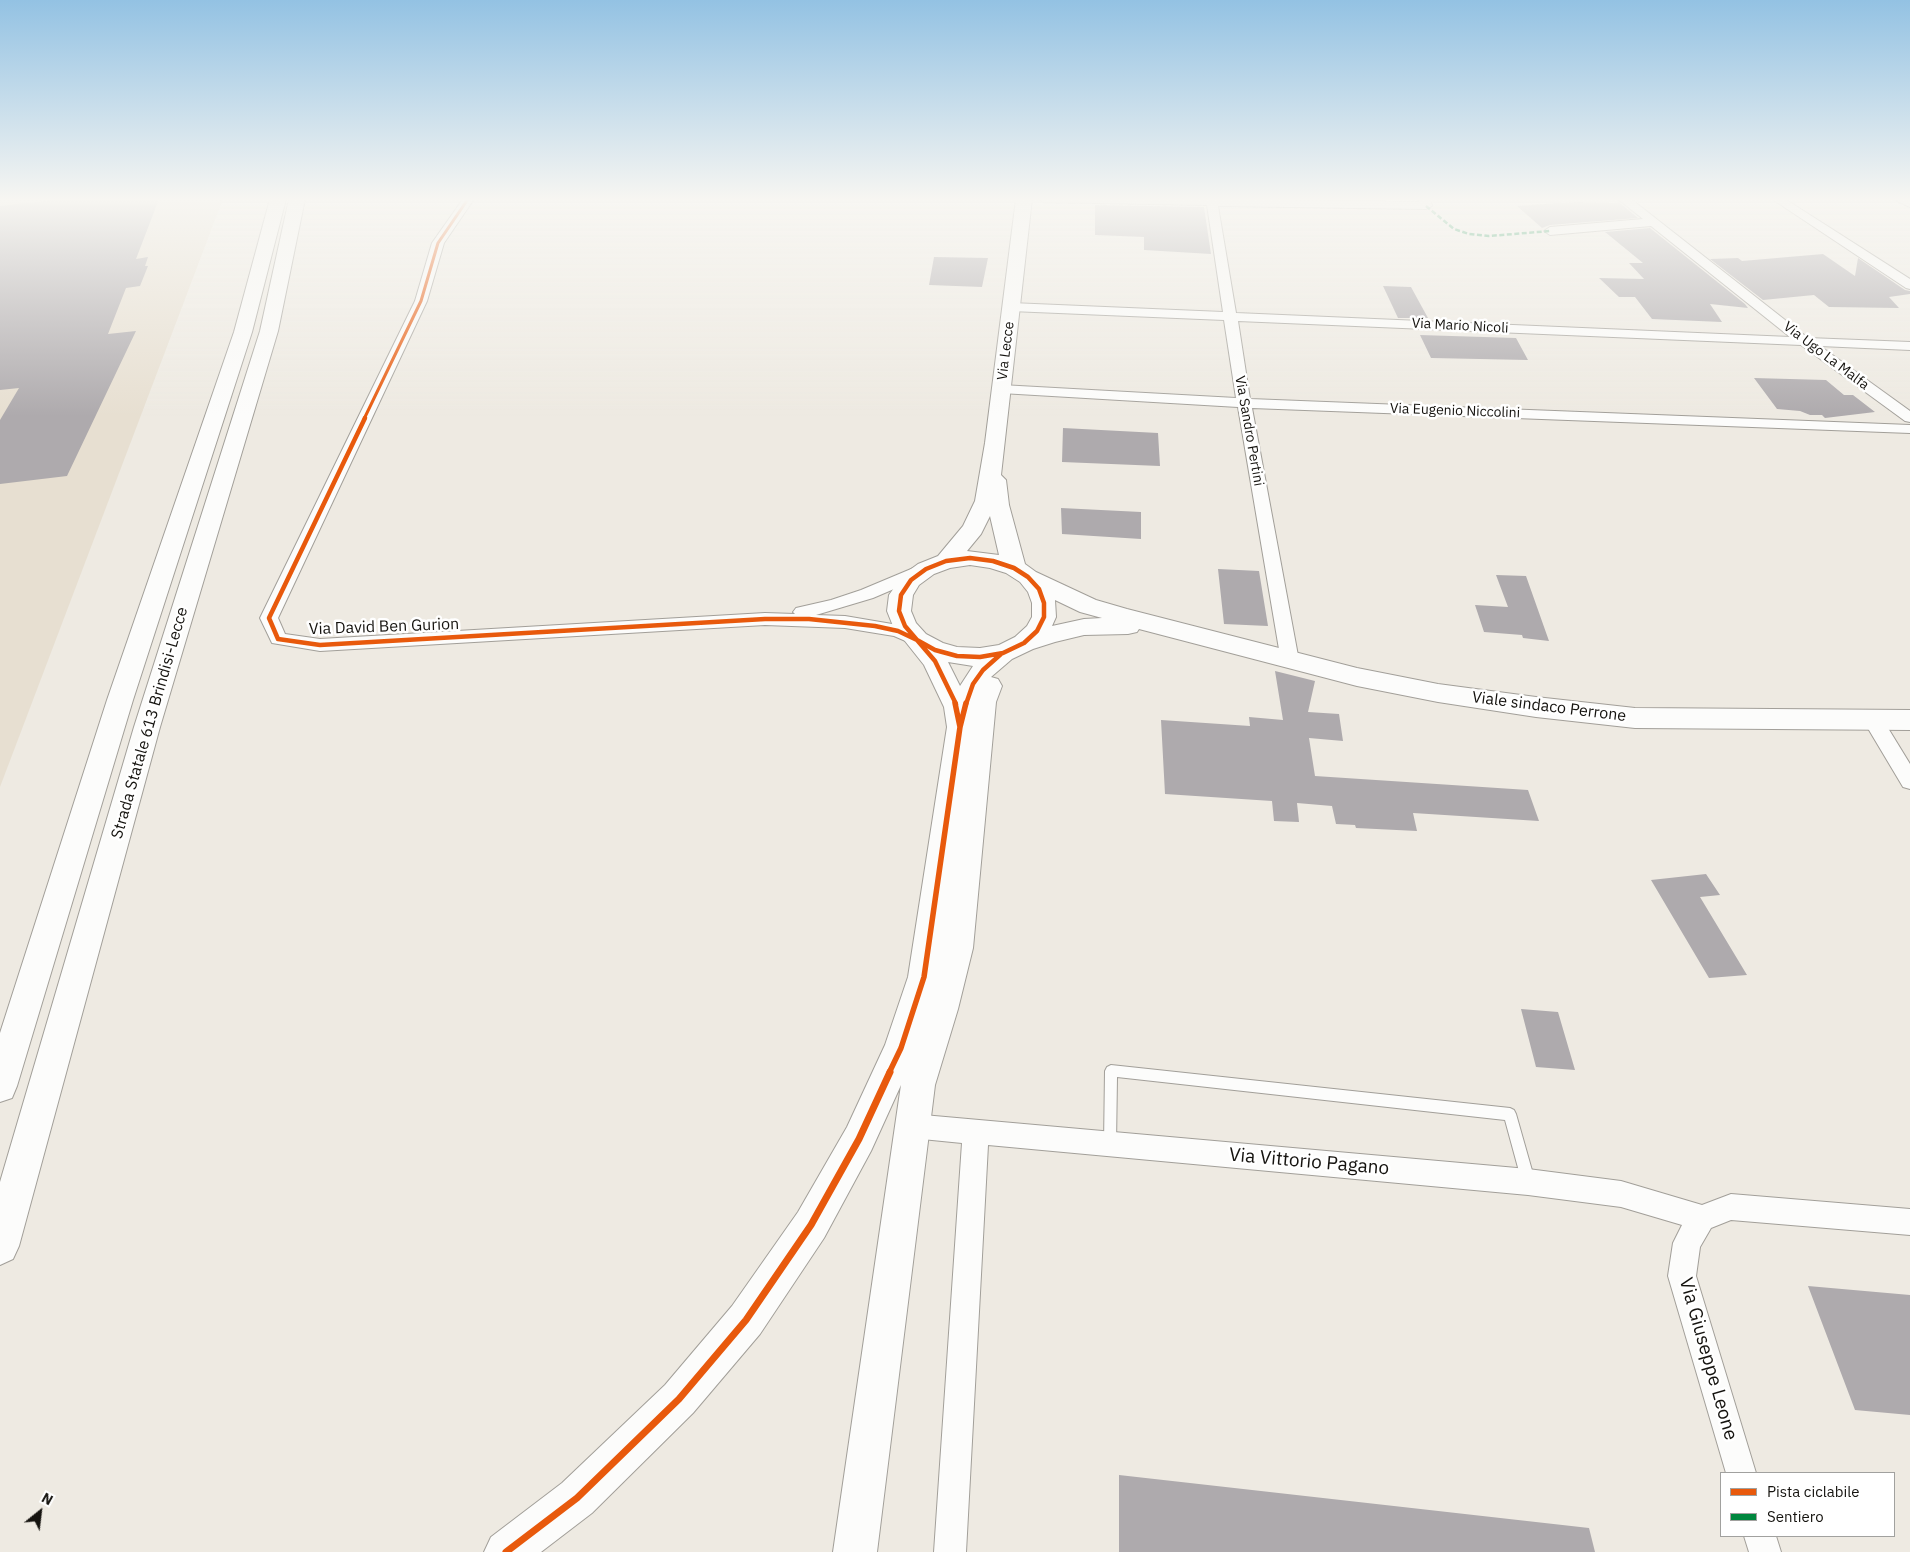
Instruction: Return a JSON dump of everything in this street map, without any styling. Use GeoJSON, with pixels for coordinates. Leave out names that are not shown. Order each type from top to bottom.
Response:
{"type":"FeatureCollection","features":[{"type":"Feature","properties":{"kind":"main road","name":"Strada Statale 613 Brindisi-Lecce"},"geometry":{"type":"LineString","coordinates":[[0,1086],[120,700],[243,332],[259,271]]}},
{"type":"Feature","properties":{"kind":"main road","name":"Strada Statale 613 Brindisi-Lecce"},"geometry":{"type":"LineString","coordinates":[[0,1246],[147,727],[269,331],[282,271]]}},
{"type":"Feature","properties":{"kind":"main road","name":"Via Lecce"},"geometry":{"type":"LineString","coordinates":[[936,565],[967,538],[981,515],[986,501],[995,443],[1015,271]]}},
{"type":"Feature","properties":{"kind":"main road","name":"Via Lecce"},"geometry":{"type":"LineString","coordinates":[[995,443],[995,482],[998,505],[1021,572]]}},
{"type":"Feature","properties":{"kind":"main road"},"geometry":{"type":"LineString","coordinates":[[506,1552],[577,1498],[679,1399],[746,1320],[812,1225],[859,1139],[901,1048],[924,978],[960,727],[973,684],[983,670],[1037,631],[1044,617],[1044,602],[1039,589],[1021,572],[985,560],[970,558],[936,565],[911,580],[901,595],[899,611],[905,626],[935,661],[957,707],[960,727]]}},
{"type":"Feature","properties":{"kind":"main road","name":"Viale sindaco Perrone"},"geometry":{"type":"LineString","coordinates":[[1021,572],[1088,606],[1290,661],[1438,693],[1536,707],[1635,718],[1910,720]]}},
{"type":"Feature","properties":{"kind":"main road","name":"Viale sindaco Perrone"},"geometry":{"type":"LineString","coordinates":[[1014,648],[1052,634],[1084,627],[1109,625],[1138,626],[1196,636]]}},
{"type":"Feature","properties":{"kind":"main road"},"geometry":{"type":"LineString","coordinates":[[917,640],[935,650],[957,656],[980,657],[1014,648]]}},
{"type":"Feature","properties":{"kind":"main road"},"geometry":{"type":"LineString","coordinates":[[855,1552],[918,1085],[942,1009],[957,948],[983,702],[994,675],[1014,648]]}},
{"type":"Feature","properties":{"kind":"street","name":"Via David Ben Gurion"},"geometry":{"type":"LineString","coordinates":[[430,271],[421,302],[269,618],[278,639],[320,645],[765,619],[845,622],[898,632],[917,640]]}},
{"type":"Feature","properties":{"kind":"street","name":"Via Sandro Pertini"},"geometry":{"type":"LineString","coordinates":[[1223,271],[1244,403],[1290,661]]}},
{"type":"Feature","properties":{"kind":"street","name":"Via Ugo La Malfa"},"geometry":{"type":"LineString","coordinates":[[1716,271],[1804,341],[1910,418]]}},
{"type":"Feature","properties":{"kind":"street"},"geometry":{"type":"LineString","coordinates":[[1889,271],[1910,285]]}},
{"type":"Feature","properties":{"kind":"street","name":"Via Mario Nicoli"},"geometry":{"type":"LineString","coordinates":[[1011,307],[1910,346]]}},
{"type":"Feature","properties":{"kind":"street","name":"Via Eugenio Niccolini"},"geometry":{"type":"LineString","coordinates":[[1001,389],[1244,403],[1910,428]]}},
{"type":"Feature","properties":{"kind":"street","name":"Via David Ben Gurion"},"geometry":{"type":"LineString","coordinates":[[765,619],[834,605],[886,587],[936,565]]}},
{"type":"Feature","properties":{"kind":"street"},"geometry":{"type":"LineString","coordinates":[[1873,720],[1908,775]]}},
{"type":"Feature","properties":{"kind":"street","name":"Via Vittorio Pagano"},"geometry":{"type":"LineString","coordinates":[[912,1126],[1528,1182],[1621,1194],[1702,1218]]}},
{"type":"Feature","properties":{"kind":"street"},"geometry":{"type":"LineString","coordinates":[[950,1552],[976,1131]]}},
{"type":"Feature","properties":{"kind":"street"},"geometry":{"type":"LineString","coordinates":[[1702,1218],[1731,1207],[1910,1222]]}},
{"type":"Feature","properties":{"kind":"street","name":"Via Giuseppe Leone"},"geometry":{"type":"LineString","coordinates":[[1702,1218],[1688,1243],[1682,1276],[1741,1472]]}},
{"type":"Feature","properties":{"kind":"street"},"geometry":{"type":"LineString","coordinates":[[1760,1537],[1765,1552]]}},
{"type":"Feature","properties":{"kind":"lane"},"geometry":{"type":"LineString","coordinates":[[1110,1144],[1111,1072],[1510,1114],[1528,1182]]}},
{"type":"Feature","properties":{"kind":"shaded area"},"geometry":{"type":"Polygon","coordinates":[[[0,271],[196,271],[0,787],[0,271]]]}},
{"type":"Feature","properties":{"kind":"building"},"geometry":{"type":"Polygon","coordinates":[[[0,271],[146,271],[140,286],[126,288],[108,334],[136,331],[67,476],[0,484],[0,420],[19,388],[0,390],[0,271]]]}},
{"type":"Feature","properties":{"kind":"building"},"geometry":{"type":"Polygon","coordinates":[[[931,271],[985,271],[982,287],[929,285],[931,271]]]}},
{"type":"Feature","properties":{"kind":"building"},"geometry":{"type":"Polygon","coordinates":[[[1637,271],[1704,271],[1748,308],[1710,304],[1722,322],[1652,319],[1635,297],[1619,297],[1599,278],[1644,279],[1637,271]]]}},
{"type":"Feature","properties":{"kind":"building"},"geometry":{"type":"Polygon","coordinates":[[[1726,271],[1848,271],[1855,276],[1856,271],[1878,271],[1905,290],[1910,291],[1910,294],[1889,297],[1899,308],[1829,307],[1814,295],[1763,300],[1726,271]]]}},
{"type":"Feature","properties":{"kind":"building"},"geometry":{"type":"Polygon","coordinates":[[[1383,286],[1411,287],[1428,318],[1398,318],[1383,286]]]}},
{"type":"Feature","properties":{"kind":"building"},"geometry":{"type":"Polygon","coordinates":[[[1420,335],[1516,338],[1528,360],[1431,358],[1420,335]]]}},
{"type":"Feature","properties":{"kind":"building"},"geometry":{"type":"Polygon","coordinates":[[[1754,378],[1826,380],[1844,395],[1853,395],[1875,412],[1825,418],[1822,415],[1810,415],[1800,411],[1777,409],[1754,378]]]}},
{"type":"Feature","properties":{"kind":"building"},"geometry":{"type":"Polygon","coordinates":[[[1063,428],[1158,433],[1160,466],[1062,462],[1063,428]]]}},
{"type":"Feature","properties":{"kind":"building"},"geometry":{"type":"Polygon","coordinates":[[[1061,508],[1141,512],[1141,539],[1062,534],[1061,508]]]}},
{"type":"Feature","properties":{"kind":"building"},"geometry":{"type":"Polygon","coordinates":[[[1218,569],[1259,571],[1268,626],[1224,624],[1218,569]]]}},
{"type":"Feature","properties":{"kind":"building"},"geometry":{"type":"Polygon","coordinates":[[[1496,575],[1526,576],[1549,641],[1523,638],[1522,635],[1484,632],[1475,605],[1508,607],[1496,575]]]}},
{"type":"Feature","properties":{"kind":"building"},"geometry":{"type":"Polygon","coordinates":[[[1275,671],[1315,681],[1308,712],[1339,714],[1343,741],[1309,738],[1315,776],[1528,790],[1539,821],[1413,813],[1417,831],[1356,828],[1355,825],[1336,824],[1332,806],[1297,803],[1299,822],[1274,821],[1272,801],[1165,794],[1161,720],[1250,726],[1249,717],[1283,720],[1275,671]]]}},
{"type":"Feature","properties":{"kind":"building"},"geometry":{"type":"Polygon","coordinates":[[[1706,874],[1720,895],[1700,897],[1747,975],[1709,978],[1651,880],[1706,874]]]}},
{"type":"Feature","properties":{"kind":"building"},"geometry":{"type":"Polygon","coordinates":[[[1521,1009],[1558,1012],[1575,1070],[1536,1067],[1521,1009]]]}},
{"type":"Feature","properties":{"kind":"building"},"geometry":{"type":"Polygon","coordinates":[[[1808,1286],[1910,1295],[1910,1415],[1855,1410],[1808,1286]]]}},
{"type":"Feature","properties":{"kind":"building"},"geometry":{"type":"Polygon","coordinates":[[[1119,1475],[1589,1528],[1595,1552],[1119,1552],[1119,1475]]]}},
{"type":"Feature","properties":{"kind":"cycle path"},"geometry":{"type":"LineString","coordinates":[[430,271],[421,301],[269,618],[278,639],[320,645],[765,619],[809,619],[875,626],[898,631],[917,640]]}},
{"type":"Feature","properties":{"kind":"cycle path"},"geometry":{"type":"LineString","coordinates":[[970,558],[993,561],[1014,568],[1028,577],[1039,589],[1044,603],[1044,617],[1037,631],[1024,643],[1003,653],[980,657],[957,656],[935,650],[917,640],[905,626],[899,611],[901,595],[911,580],[926,569],[946,561],[970,558]]}},
{"type":"Feature","properties":{"kind":"cycle path"},"geometry":{"type":"LineString","coordinates":[[917,640],[935,661],[957,707],[960,727]]}},
{"type":"Feature","properties":{"kind":"cycle path"},"geometry":{"type":"LineString","coordinates":[[506,1552],[577,1498],[679,1399],[746,1320],[811,1225],[859,1139],[901,1048],[924,977],[960,727],[966,703],[973,684],[983,670],[1001,654]]}}]}
